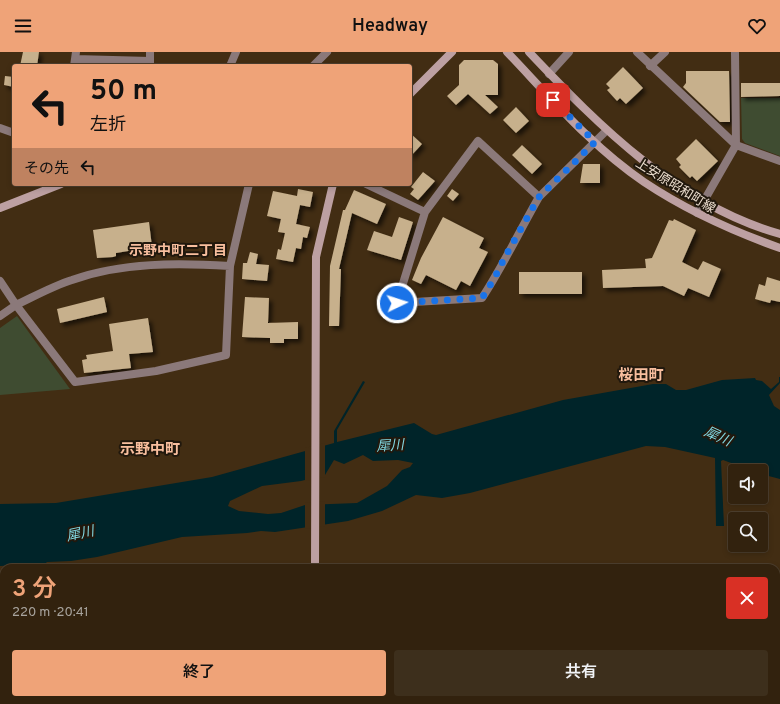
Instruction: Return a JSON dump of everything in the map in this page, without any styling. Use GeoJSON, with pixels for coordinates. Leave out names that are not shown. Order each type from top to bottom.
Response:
{"type":"FeatureCollection","features":[{"type":"Feature","properties":{"kind":"main road"},"geometry":{"type":"LineString","coordinates":[[412,92],[452,52]]}},
{"type":"Feature","properties":{"kind":"main road","name":"上安原昭和町線"},"geometry":{"type":"LineString","coordinates":[[507,52],[595,142],[643,181],[697,213],[747,237],[780,248]]}},
{"type":"Feature","properties":{"kind":"main road","name":"上安原昭和町線"},"geometry":{"type":"LineString","coordinates":[[529,52],[606,131],[658,172],[703,202],[727,214],[780,234]]}},
{"type":"Feature","properties":{"kind":"main road"},"geometry":{"type":"LineString","coordinates":[[0,208],[56,186]]}},
{"type":"Feature","properties":{"kind":"main road"},"geometry":{"type":"LineString","coordinates":[[315,564],[314,363],[316,257],[334,186]]}},
{"type":"Feature","properties":{"kind":"street"},"geometry":{"type":"LineString","coordinates":[[75,59],[150,64],[150,52]]}},
{"type":"Feature","properties":{"kind":"street"},"geometry":{"type":"LineString","coordinates":[[231,64],[236,52]]}},
{"type":"Feature","properties":{"kind":"street"},"geometry":{"type":"LineString","coordinates":[[315,64],[327,52]]}},
{"type":"Feature","properties":{"kind":"street"},"geometry":{"type":"LineString","coordinates":[[549,74],[569,52]]}},
{"type":"Feature","properties":{"kind":"street"},"geometry":{"type":"LineString","coordinates":[[637,52],[650,66],[736,145],[780,161]]}},
{"type":"Feature","properties":{"kind":"street"},"geometry":{"type":"LineString","coordinates":[[650,66],[665,52]]}},
{"type":"Feature","properties":{"kind":"street"},"geometry":{"type":"LineString","coordinates":[[697,213],[736,145],[735,52]]}},
{"type":"Feature","properties":{"kind":"street"},"geometry":{"type":"LineString","coordinates":[[0,128],[12,132]]}},
{"type":"Feature","properties":{"kind":"street"},"geometry":{"type":"LineString","coordinates":[[539,197],[478,141],[425,212],[397,303],[482,298],[539,197],[606,131]]}},
{"type":"Feature","properties":{"kind":"street"},"geometry":{"type":"LineString","coordinates":[[0,281],[16,305],[75,382],[156,371],[226,355],[230,266],[249,186]]}},
{"type":"Feature","properties":{"kind":"street"},"geometry":{"type":"LineString","coordinates":[[370,186],[425,212]]}},
{"type":"Feature","properties":{"kind":"street"},"geometry":{"type":"LineString","coordinates":[[0,316],[16,305],[74,279],[106,272],[161,265],[230,266]]}},
{"type":"Feature","properties":{"kind":"green space"},"geometry":{"type":"Polygon","coordinates":[[[741,98],[780,98],[780,156],[745,143],[742,139],[741,98]]]}},
{"type":"Feature","properties":{"kind":"green space"},"geometry":{"type":"Polygon","coordinates":[[[17,316],[70,389],[0,395],[0,328],[17,316]]]}},
{"type":"Feature","properties":{"kind":"water","name":"犀川"},"geometry":{"type":"Polygon","coordinates":[[[780,377],[780,383],[769,395],[774,406],[780,410],[780,479],[768,476],[768,464],[734,464],[723,460],[721,461],[724,526],[716,526],[715,458],[665,447],[646,446],[470,493],[442,498],[416,495],[382,511],[348,521],[275,532],[261,531],[182,537],[97,557],[71,561],[47,562],[45,564],[0,564],[0,504],[56,503],[212,477],[334,443],[334,431],[363,381],[365,382],[337,430],[337,442],[414,423],[436,435],[563,400],[653,384],[666,384],[676,390],[686,390],[722,380],[755,378],[756,380],[762,381],[771,389],[779,382],[780,377]],[[363,455],[344,464],[334,460],[325,475],[301,481],[262,486],[230,501],[228,506],[239,511],[268,514],[281,513],[305,505],[357,503],[387,486],[402,470],[410,467],[413,463],[398,460],[373,461],[363,455]]]}},
{"type":"Feature","properties":{"kind":"pier"},"geometry":{"type":"Polygon","coordinates":[[[325,443],[325,477],[305,481],[305,448],[325,443]]]}},
{"type":"Feature","properties":{"kind":"pier"},"geometry":{"type":"Polygon","coordinates":[[[325,501],[325,526],[305,529],[305,503],[325,501]]]}},
{"type":"Feature","properties":{"kind":"building"},"geometry":{"type":"Polygon","coordinates":[[[23,52],[39,52],[37,64],[20,64],[23,52]]]}},
{"type":"Feature","properties":{"kind":"building"},"geometry":{"type":"Polygon","coordinates":[[[464,60],[493,60],[498,64],[498,95],[485,95],[498,107],[490,114],[468,94],[456,105],[447,96],[459,85],[459,65],[464,60]]]}},
{"type":"Feature","properties":{"kind":"building"},"geometry":{"type":"Polygon","coordinates":[[[623,67],[643,88],[626,104],[620,98],[617,101],[607,90],[610,88],[606,84],[623,67]]]}},
{"type":"Feature","properties":{"kind":"building"},"geometry":{"type":"Polygon","coordinates":[[[686,71],[729,71],[730,122],[720,122],[683,87],[686,83],[686,71]]]}},
{"type":"Feature","properties":{"kind":"building"},"geometry":{"type":"Polygon","coordinates":[[[5,76],[12,77],[12,87],[4,85],[5,76]]]}},
{"type":"Feature","properties":{"kind":"building"},"geometry":{"type":"Polygon","coordinates":[[[741,83],[780,83],[780,96],[741,97],[741,83]]]}},
{"type":"Feature","properties":{"kind":"building"},"geometry":{"type":"Polygon","coordinates":[[[516,107],[529,121],[516,133],[503,120],[516,107]]]}},
{"type":"Feature","properties":{"kind":"building"},"geometry":{"type":"Polygon","coordinates":[[[412,135],[422,144],[412,155],[412,135]]]}},
{"type":"Feature","properties":{"kind":"building"},"geometry":{"type":"Polygon","coordinates":[[[696,139],[718,161],[697,181],[692,176],[690,178],[679,167],[681,165],[676,159],[696,139]]]}},
{"type":"Feature","properties":{"kind":"building"},"geometry":{"type":"Polygon","coordinates":[[[522,145],[542,164],[532,174],[512,155],[522,145]]]}},
{"type":"Feature","properties":{"kind":"building"},"geometry":{"type":"Polygon","coordinates":[[[583,164],[600,164],[600,183],[580,183],[583,164]]]}},
{"type":"Feature","properties":{"kind":"building"},"geometry":{"type":"Polygon","coordinates":[[[423,172],[435,181],[418,200],[410,194],[414,189],[411,187],[423,172]]]}},
{"type":"Feature","properties":{"kind":"building"},"geometry":{"type":"Polygon","coordinates":[[[298,189],[313,192],[310,207],[300,205],[296,224],[310,227],[307,238],[303,237],[301,249],[296,248],[293,262],[276,259],[278,249],[281,250],[285,233],[278,232],[281,219],[267,216],[273,191],[297,196],[298,189]]]}},
{"type":"Feature","properties":{"kind":"building"},"geometry":{"type":"Polygon","coordinates":[[[452,189],[459,194],[453,201],[447,196],[452,189]]]}},
{"type":"Feature","properties":{"kind":"building"},"geometry":{"type":"Polygon","coordinates":[[[354,190],[386,204],[377,224],[352,213],[339,269],[341,269],[339,326],[329,326],[330,266],[343,210],[345,210],[354,190]]]}},
{"type":"Feature","properties":{"kind":"building"},"geometry":{"type":"Polygon","coordinates":[[[399,217],[413,222],[401,260],[367,250],[374,231],[392,237],[399,217]]]}},
{"type":"Feature","properties":{"kind":"building"},"geometry":{"type":"Polygon","coordinates":[[[443,217],[484,238],[479,248],[488,252],[470,286],[461,281],[456,290],[426,275],[421,284],[412,280],[421,258],[443,217]]]}},
{"type":"Feature","properties":{"kind":"building"},"geometry":{"type":"Polygon","coordinates":[[[674,219],[696,230],[682,262],[698,270],[703,261],[721,269],[709,297],[688,288],[684,296],[663,286],[603,288],[602,270],[646,268],[645,259],[652,258],[669,220],[673,221],[674,219]]]}},
{"type":"Feature","properties":{"kind":"building"},"geometry":{"type":"Polygon","coordinates":[[[149,222],[152,247],[116,253],[116,256],[113,257],[97,258],[93,230],[149,222]]]}},
{"type":"Feature","properties":{"kind":"building"},"geometry":{"type":"Polygon","coordinates":[[[250,252],[258,254],[256,264],[269,265],[267,281],[242,279],[243,263],[247,263],[250,252]]]}},
{"type":"Feature","properties":{"kind":"building"},"geometry":{"type":"Polygon","coordinates":[[[519,272],[582,272],[582,294],[519,294],[519,272]]]}},
{"type":"Feature","properties":{"kind":"building"},"geometry":{"type":"Polygon","coordinates":[[[767,277],[780,281],[780,302],[771,300],[770,303],[755,299],[759,284],[765,286],[767,277]]]}},
{"type":"Feature","properties":{"kind":"building"},"geometry":{"type":"Polygon","coordinates":[[[104,297],[107,312],[60,323],[57,309],[104,297]]]}},
{"type":"Feature","properties":{"kind":"building"},"geometry":{"type":"Polygon","coordinates":[[[245,297],[269,298],[268,323],[298,322],[298,339],[284,339],[284,343],[270,343],[270,338],[242,337],[245,297]]]}},
{"type":"Feature","properties":{"kind":"building"},"geometry":{"type":"Polygon","coordinates":[[[148,318],[153,352],[129,354],[131,368],[84,373],[82,360],[87,359],[86,355],[113,351],[109,324],[148,318]]]}},
{"type":"Feature","properties":{"kind":"district","name":"示野中町二丁目"},"geometry":{"type":"Point","coordinates":[178,250]}},
{"type":"Feature","properties":{"kind":"district","name":"桜田町"},"geometry":{"type":"Point","coordinates":[641,375]}},
{"type":"Feature","properties":{"kind":"district","name":"示野中町"},"geometry":{"type":"Point","coordinates":[150,449]}},
{"type":"Feature","properties":{"kind":"route"},"geometry":{"type":"LineString","coordinates":[[397,303],[482,298],[539,197],[595,142],[553,100]]}}]}
